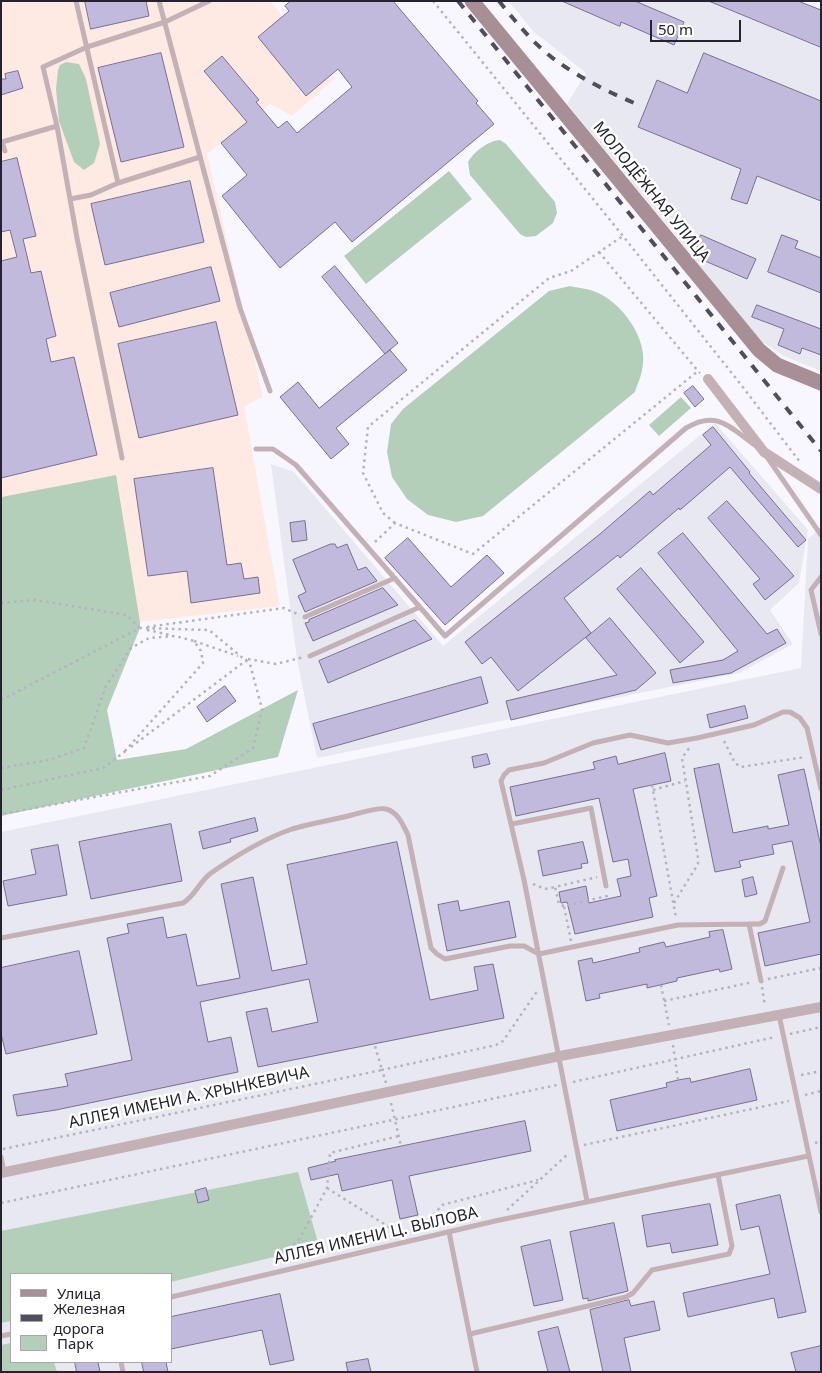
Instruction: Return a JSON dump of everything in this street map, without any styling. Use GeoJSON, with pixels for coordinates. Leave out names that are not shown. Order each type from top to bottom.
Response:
{"type":"FeatureCollection","features":[{"type":"Feature","properties":{"kind":"main road","name":"МОЛОДЁЖНАЯ УЛИЦА"},"geometry":{"type":"LineString","coordinates":[[472,1],[758,350],[777,365],[821,383]]}},
{"type":"Feature","properties":{"kind":"street"},"geometry":{"type":"LineString","coordinates":[[708,379],[764,452],[821,489]]}},
{"type":"Feature","properties":{"kind":"street"},"geometry":{"type":"LineString","coordinates":[[3,1172],[560,1056],[821,1007]]}},
{"type":"Feature","properties":{"kind":"lane"},"geometry":{"type":"LineString","coordinates":[[76,1],[118,184]]}},
{"type":"Feature","properties":{"kind":"lane"},"geometry":{"type":"LineString","coordinates":[[159,1],[240,308],[270,391]]}},
{"type":"Feature","properties":{"kind":"lane"},"geometry":{"type":"LineString","coordinates":[[122,458],[43,67],[87,47],[165,22],[209,1]]}},
{"type":"Feature","properties":{"kind":"lane"},"geometry":{"type":"LineString","coordinates":[[5,151],[2,142],[56,126]]}},
{"type":"Feature","properties":{"kind":"lane"},"geometry":{"type":"LineString","coordinates":[[70,198],[91,194],[200,158]]}},
{"type":"Feature","properties":{"kind":"lane"},"geometry":{"type":"LineString","coordinates":[[256,450],[273,449],[296,465],[444,636],[686,428],[698,421],[710,419],[722,422],[764,452],[821,535]]}},
{"type":"Feature","properties":{"kind":"lane"},"geometry":{"type":"LineString","coordinates":[[821,577],[811,590],[821,634]]}},
{"type":"Feature","properties":{"kind":"lane"},"geometry":{"type":"LineString","coordinates":[[305,617],[395,578]]}},
{"type":"Feature","properties":{"kind":"lane"},"geometry":{"type":"LineString","coordinates":[[310,656],[420,607]]}},
{"type":"Feature","properties":{"kind":"lane"},"geometry":{"type":"LineString","coordinates":[[587,1201],[524,879],[501,781],[504,775],[509,770],[544,762],[593,744],[630,735],[668,743],[754,725],[783,712],[790,712],[800,718],[807,728],[821,789]]}},
{"type":"Feature","properties":{"kind":"lane"},"geometry":{"type":"LineString","coordinates":[[512,824],[591,808],[606,886]]}},
{"type":"Feature","properties":{"kind":"lane"},"geometry":{"type":"LineString","coordinates":[[1,938],[183,903],[191,898],[202,881],[247,850],[282,834],[310,825],[386,809],[396,814],[408,835],[431,948],[445,958],[510,946],[524,946],[539,954],[678,925],[760,924],[764,921],[783,868]]}},
{"type":"Feature","properties":{"kind":"lane"},"geometry":{"type":"LineString","coordinates":[[749,924],[761,981]]}},
{"type":"Feature","properties":{"kind":"lane"},"geometry":{"type":"LineString","coordinates":[[779,1015],[821,1212]]}},
{"type":"Feature","properties":{"kind":"lane","name":"АЛЛЕЯ ИМЕНИ Ц. ВЫЛОВА"},"geometry":{"type":"LineString","coordinates":[[172,1297],[495,1221],[808,1156]]}},
{"type":"Feature","properties":{"kind":"lane"},"geometry":{"type":"LineString","coordinates":[[1,1157],[3,1172]]}},
{"type":"Feature","properties":{"kind":"lane"},"geometry":{"type":"LineString","coordinates":[[470,1334],[626,1297],[633,1293],[652,1270],[730,1254],[732,1246],[718,1175]]}},
{"type":"Feature","properties":{"kind":"lane"},"geometry":{"type":"LineString","coordinates":[[449,1232],[477,1372]]}},
{"type":"Feature","properties":{"kind":"path"},"geometry":{"type":"LineString","coordinates":[[432,1],[623,236],[801,464]]}},
{"type":"Feature","properties":{"kind":"path"},"geometry":{"type":"LineString","coordinates":[[623,236],[571,271],[549,278],[368,427],[363,473],[383,513],[395,523],[473,554],[698,371]]}},
{"type":"Feature","properties":{"kind":"path"},"geometry":{"type":"LineString","coordinates":[[599,252],[698,371],[708,379]]}},
{"type":"Feature","properties":{"kind":"path"},"geometry":{"type":"LineString","coordinates":[[368,548],[395,523]]}},
{"type":"Feature","properties":{"kind":"path"},"geometry":{"type":"LineString","coordinates":[[1,602],[35,600],[127,616],[140,628],[194,641],[247,660],[276,664],[310,656]]}},
{"type":"Feature","properties":{"kind":"path"},"geometry":{"type":"LineString","coordinates":[[1,700],[140,628],[284,608],[305,617]]}},
{"type":"Feature","properties":{"kind":"path"},"geometry":{"type":"LineString","coordinates":[[140,628],[210,630],[241,657]]}},
{"type":"Feature","properties":{"kind":"path"},"geometry":{"type":"LineString","coordinates":[[1,768],[49,760],[84,748],[106,686],[131,648],[149,638],[174,636]]}},
{"type":"Feature","properties":{"kind":"path"},"geometry":{"type":"LineString","coordinates":[[125,751],[203,663],[201,651],[194,641]]}},
{"type":"Feature","properties":{"kind":"path"},"geometry":{"type":"LineString","coordinates":[[1,790],[103,768],[247,660]]}},
{"type":"Feature","properties":{"kind":"path"},"geometry":{"type":"LineString","coordinates":[[1,814],[210,776],[252,748],[262,709],[250,664],[247,660]]}},
{"type":"Feature","properties":{"kind":"path"},"geometry":{"type":"LineString","coordinates":[[719,733],[735,763],[741,767],[813,755]]}},
{"type":"Feature","properties":{"kind":"path"},"geometry":{"type":"LineString","coordinates":[[674,903],[698,864],[682,758],[697,738]]}},
{"type":"Feature","properties":{"kind":"path"},"geometry":{"type":"LineString","coordinates":[[653,790],[685,780]]}},
{"type":"Feature","properties":{"kind":"path"},"geometry":{"type":"LineString","coordinates":[[652,785],[678,925]]}},
{"type":"Feature","properties":{"kind":"path"},"geometry":{"type":"LineString","coordinates":[[524,879],[545,889],[604,876]]}},
{"type":"Feature","properties":{"kind":"path"},"geometry":{"type":"LineString","coordinates":[[555,887],[559,904],[564,906],[607,896],[606,886]]}},
{"type":"Feature","properties":{"kind":"path"},"geometry":{"type":"LineString","coordinates":[[564,906],[572,947]]}},
{"type":"Feature","properties":{"kind":"path"},"geometry":{"type":"LineString","coordinates":[[664,1001],[821,968]]}},
{"type":"Feature","properties":{"kind":"path","name":"АЛЛЕЯ ИМЕНИ А. ХРЫНКЕВИЧА"},"geometry":{"type":"LineString","coordinates":[[1,1149],[496,1045],[503,1041],[544,980]]}},
{"type":"Feature","properties":{"kind":"path"},"geometry":{"type":"LineString","coordinates":[[761,981],[766,1017]]}},
{"type":"Feature","properties":{"kind":"path"},"geometry":{"type":"LineString","coordinates":[[661,985],[676,1058],[678,1080]]}},
{"type":"Feature","properties":{"kind":"path"},"geometry":{"type":"LineString","coordinates":[[1,1203],[821,1028]]}},
{"type":"Feature","properties":{"kind":"path"},"geometry":{"type":"LineString","coordinates":[[375,1046],[401,1146]]}},
{"type":"Feature","properties":{"kind":"path"},"geometry":{"type":"LineString","coordinates":[[801,1075],[821,1071]]}},
{"type":"Feature","properties":{"kind":"path"},"geometry":{"type":"LineString","coordinates":[[805,1095],[821,1091]]}},
{"type":"Feature","properties":{"kind":"path"},"geometry":{"type":"LineString","coordinates":[[495,1221],[575,1147],[796,1099]]}},
{"type":"Feature","properties":{"kind":"path"},"geometry":{"type":"LineString","coordinates":[[266,1275],[300,1238],[327,1188],[330,1153],[399,1136]]}},
{"type":"Feature","properties":{"kind":"path"},"geometry":{"type":"LineString","coordinates":[[327,1188],[410,1241],[442,1205],[540,1180]]}},
{"type":"Feature","properties":{"kind":"shaded area"},"geometry":{"type":"Polygon","coordinates":[[[1,1],[270,1],[335,78],[292,116],[270,104],[207,154],[263,397],[244,406],[280,606],[140,622],[116,475],[1,497],[1,1]]]}},
{"type":"Feature","properties":{"kind":"shaded area"},"geometry":{"type":"Polygon","coordinates":[[[508,1],[799,1],[821,10],[821,371],[784,356],[761,341],[733,309],[683,244],[567,104],[586,73],[534,32],[508,1]]]}},
{"type":"Feature","properties":{"kind":"shaded area"},"geometry":{"type":"Polygon","coordinates":[[[715,423],[808,530],[799,583],[770,610],[793,644],[739,673],[317,758],[297,659],[271,464],[294,472],[443,646],[715,423]]]}},
{"type":"Feature","properties":{"kind":"shaded area"},"geometry":{"type":"Polygon","coordinates":[[[821,528],[821,1372],[1,1372],[1,832],[801,668],[808,539],[821,528]]]}},
{"type":"Feature","properties":{"kind":"green space"},"geometry":{"type":"Polygon","coordinates":[[[66,62],[79,64],[86,79],[100,144],[94,163],[84,170],[74,162],[59,121],[56,89],[58,70],[60,65],[66,62]]]}},
{"type":"Feature","properties":{"kind":"green space"},"geometry":{"type":"Polygon","coordinates":[[[500,140],[506,144],[555,202],[557,213],[553,223],[536,236],[526,237],[520,234],[470,175],[468,162],[474,154],[486,145],[500,140]]]}},
{"type":"Feature","properties":{"kind":"green space"},"geometry":{"type":"Polygon","coordinates":[[[449,171],[472,199],[366,284],[344,256],[449,171]]]}},
{"type":"Feature","properties":{"kind":"green space"},"geometry":{"type":"Polygon","coordinates":[[[570,286],[590,290],[603,296],[614,303],[631,323],[642,346],[643,358],[635,392],[483,516],[456,522],[428,515],[407,499],[392,477],[387,452],[391,424],[403,409],[549,291],[570,286]]]}},
{"type":"Feature","properties":{"kind":"green space"},"geometry":{"type":"Polygon","coordinates":[[[681,397],[691,408],[659,436],[649,425],[681,397]]]}},
{"type":"Feature","properties":{"kind":"green space"},"geometry":{"type":"Polygon","coordinates":[[[116,475],[140,622],[140,628],[107,710],[117,760],[186,749],[298,690],[278,757],[1,816],[1,497],[116,475]]]}},
{"type":"Feature","properties":{"kind":"green space"},"geometry":{"type":"Polygon","coordinates":[[[298,1172],[319,1246],[172,1282],[172,1273],[10,1273],[10,1321],[1,1323],[1,1231],[298,1172]]]}},
{"type":"Feature","properties":{"kind":"green space"},"geometry":{"type":"Polygon","coordinates":[[[10,1343],[10,1363],[54,1363],[57,1372],[1,1372],[1,1345],[10,1343]]]}},
{"type":"Feature","properties":{"kind":"building"},"geometry":{"type":"Polygon","coordinates":[[[85,1],[146,1],[149,16],[91,29],[85,1]]]}},
{"type":"Feature","properties":{"kind":"building"},"geometry":{"type":"Polygon","coordinates":[[[291,1],[393,1],[478,101],[476,103],[494,124],[352,242],[335,222],[280,268],[222,196],[247,175],[221,143],[247,122],[204,71],[222,56],[259,100],[256,102],[278,128],[287,121],[297,133],[352,87],[338,69],[306,96],[258,37],[289,11],[285,6],[291,1]]]}},
{"type":"Feature","properties":{"kind":"building"},"geometry":{"type":"Polygon","coordinates":[[[562,1],[635,1],[684,22],[674,45],[621,22],[620,26],[562,1]]]}},
{"type":"Feature","properties":{"kind":"building"},"geometry":{"type":"Polygon","coordinates":[[[709,1],[798,1],[821,10],[821,47],[709,1]]]}},
{"type":"Feature","properties":{"kind":"building"},"geometry":{"type":"Polygon","coordinates":[[[161,53],[184,147],[121,162],[98,68],[161,53]]]}},
{"type":"Feature","properties":{"kind":"building"},"geometry":{"type":"Polygon","coordinates":[[[704,53],[821,101],[821,201],[757,176],[747,204],[731,199],[741,169],[638,127],[657,80],[687,93],[704,53]]]}},
{"type":"Feature","properties":{"kind":"building"},"geometry":{"type":"Polygon","coordinates":[[[18,71],[23,88],[1,95],[1,79],[6,79],[5,74],[18,71]]]}},
{"type":"Feature","properties":{"kind":"building"},"geometry":{"type":"Polygon","coordinates":[[[17,158],[36,236],[23,239],[31,273],[41,271],[56,336],[46,339],[51,362],[74,357],[97,455],[1,478],[1,261],[17,257],[10,230],[1,232],[1,162],[17,158]]]}},
{"type":"Feature","properties":{"kind":"building"},"geometry":{"type":"Polygon","coordinates":[[[190,181],[204,242],[105,265],[91,204],[190,181]]]}},
{"type":"Feature","properties":{"kind":"building"},"geometry":{"type":"Polygon","coordinates":[[[701,235],[756,259],[747,279],[705,261],[709,251],[696,246],[701,235]]]}},
{"type":"Feature","properties":{"kind":"building"},"geometry":{"type":"Polygon","coordinates":[[[782,235],[798,241],[795,248],[821,258],[821,293],[768,272],[782,235]]]}},
{"type":"Feature","properties":{"kind":"building"},"geometry":{"type":"Polygon","coordinates":[[[335,266],[398,343],[385,354],[322,277],[335,266]]]}},
{"type":"Feature","properties":{"kind":"building"},"geometry":{"type":"Polygon","coordinates":[[[211,267],[220,301],[119,327],[110,293],[211,267]]]}},
{"type":"Feature","properties":{"kind":"building"},"geometry":{"type":"Polygon","coordinates":[[[757,305],[821,329],[821,355],[802,348],[800,354],[778,345],[784,329],[752,317],[757,305]]]}},
{"type":"Feature","properties":{"kind":"building"},"geometry":{"type":"Polygon","coordinates":[[[216,322],[238,415],[139,438],[118,344],[216,322]]]}},
{"type":"Feature","properties":{"kind":"building"},"geometry":{"type":"Polygon","coordinates":[[[390,350],[407,370],[336,428],[349,444],[331,459],[280,397],[298,382],[319,408],[390,350]]]}},
{"type":"Feature","properties":{"kind":"building"},"geometry":{"type":"Polygon","coordinates":[[[693,386],[704,399],[695,407],[684,393],[693,386]]]}},
{"type":"Feature","properties":{"kind":"building"},"geometry":{"type":"Polygon","coordinates":[[[713,427],[806,540],[798,547],[730,467],[620,558],[618,555],[564,598],[591,633],[518,691],[491,657],[482,664],[465,642],[600,534],[650,491],[653,495],[711,445],[703,435],[713,427]]]}},
{"type":"Feature","properties":{"kind":"building"},"geometry":{"type":"Polygon","coordinates":[[[213,468],[227,565],[241,563],[244,579],[258,577],[260,593],[191,603],[187,571],[148,576],[134,479],[213,468]]]}},
{"type":"Feature","properties":{"kind":"building"},"geometry":{"type":"Polygon","coordinates":[[[727,501],[794,576],[765,600],[753,584],[760,579],[708,518],[727,501]]]}},
{"type":"Feature","properties":{"kind":"building"},"geometry":{"type":"Polygon","coordinates":[[[305,521],[307,540],[292,542],[290,523],[305,521]]]}},
{"type":"Feature","properties":{"kind":"building"},"geometry":{"type":"Polygon","coordinates":[[[683,533],[767,634],[777,629],[786,643],[731,673],[673,683],[670,670],[723,660],[738,651],[658,553],[683,533]]]}},
{"type":"Feature","properties":{"kind":"building"},"geometry":{"type":"Polygon","coordinates":[[[408,538],[451,587],[487,555],[504,573],[445,625],[385,558],[408,538]]]}},
{"type":"Feature","properties":{"kind":"building"},"geometry":{"type":"Polygon","coordinates":[[[335,544],[337,548],[347,544],[358,570],[366,567],[377,581],[305,612],[298,596],[306,592],[293,560],[335,544]]]}},
{"type":"Feature","properties":{"kind":"building"},"geometry":{"type":"Polygon","coordinates":[[[641,568],[704,642],[680,663],[617,589],[641,568]]]}},
{"type":"Feature","properties":{"kind":"building"},"geometry":{"type":"Polygon","coordinates":[[[383,588],[398,605],[313,641],[305,623],[383,588]]]}},
{"type":"Feature","properties":{"kind":"building"},"geometry":{"type":"Polygon","coordinates":[[[610,618],[656,673],[636,690],[511,720],[506,701],[617,675],[586,638],[610,618]]]}},
{"type":"Feature","properties":{"kind":"building"},"geometry":{"type":"Polygon","coordinates":[[[415,620],[432,639],[328,683],[319,661],[415,620]]]}},
{"type":"Feature","properties":{"kind":"building"},"geometry":{"type":"Polygon","coordinates":[[[481,677],[488,703],[321,750],[313,724],[481,677]]]}},
{"type":"Feature","properties":{"kind":"building"},"geometry":{"type":"Polygon","coordinates":[[[225,686],[236,701],[207,722],[197,707],[225,686]]]}},
{"type":"Feature","properties":{"kind":"building"},"geometry":{"type":"Polygon","coordinates":[[[745,706],[748,718],[710,728],[707,715],[745,706]]]}},
{"type":"Feature","properties":{"kind":"building"},"geometry":{"type":"Polygon","coordinates":[[[665,753],[671,781],[633,789],[657,896],[649,898],[653,917],[575,934],[567,902],[561,903],[559,892],[586,886],[589,903],[621,896],[617,879],[631,876],[628,859],[613,862],[599,798],[516,816],[510,787],[595,769],[593,762],[616,756],[618,764],[665,753]]]}},
{"type":"Feature","properties":{"kind":"building"},"geometry":{"type":"Polygon","coordinates":[[[487,754],[490,764],[474,768],[472,757],[487,754]]]}},
{"type":"Feature","properties":{"kind":"building"},"geometry":{"type":"Polygon","coordinates":[[[719,764],[733,833],[768,826],[768,829],[789,825],[778,775],[804,769],[821,847],[821,954],[765,966],[758,933],[810,922],[792,841],[772,845],[774,854],[739,861],[741,867],[715,872],[694,769],[719,764]]]}},
{"type":"Feature","properties":{"kind":"building"},"geometry":{"type":"Polygon","coordinates":[[[255,818],[258,831],[230,839],[231,842],[203,849],[199,832],[255,818]]]}},
{"type":"Feature","properties":{"kind":"building"},"geometry":{"type":"Polygon","coordinates":[[[171,824],[182,881],[91,899],[79,842],[171,824]]]}},
{"type":"Feature","properties":{"kind":"building"},"geometry":{"type":"Polygon","coordinates":[[[397,842],[430,1000],[478,990],[474,967],[493,964],[504,1018],[258,1067],[246,1012],[267,1008],[272,1032],[318,1022],[309,979],[200,1002],[208,1042],[231,1037],[238,1072],[56,1110],[17,1116],[13,1095],[68,1086],[65,1074],[132,1060],[107,938],[129,933],[127,924],[163,917],[167,938],[186,934],[197,986],[240,978],[221,884],[253,877],[272,971],[307,964],[287,865],[397,842]]]}},
{"type":"Feature","properties":{"kind":"building"},"geometry":{"type":"Polygon","coordinates":[[[583,842],[588,863],[581,864],[582,868],[543,876],[538,851],[583,842]]]}},
{"type":"Feature","properties":{"kind":"building"},"geometry":{"type":"Polygon","coordinates":[[[58,845],[67,895],[8,906],[3,881],[36,874],[31,850],[58,845]]]}},
{"type":"Feature","properties":{"kind":"building"},"geometry":{"type":"Polygon","coordinates":[[[753,877],[757,894],[745,897],[742,880],[753,877]]]}},
{"type":"Feature","properties":{"kind":"building"},"geometry":{"type":"Polygon","coordinates":[[[458,901],[460,911],[509,901],[516,937],[447,951],[438,905],[458,901]]]}},
{"type":"Feature","properties":{"kind":"building"},"geometry":{"type":"Polygon","coordinates":[[[723,930],[732,969],[720,972],[719,969],[677,978],[677,981],[647,988],[647,984],[599,994],[600,998],[586,1001],[578,961],[592,958],[593,963],[640,952],[639,948],[664,942],[666,947],[710,937],[709,932],[723,930]]]}},
{"type":"Feature","properties":{"kind":"building"},"geometry":{"type":"Polygon","coordinates":[[[79,951],[97,1034],[6,1054],[1,1034],[1,968],[79,951]]]}},
{"type":"Feature","properties":{"kind":"building"},"geometry":{"type":"Polygon","coordinates":[[[750,1069],[757,1100],[617,1131],[610,1100],[667,1087],[666,1083],[678,1080],[690,1078],[691,1082],[750,1069]]]}},
{"type":"Feature","properties":{"kind":"building"},"geometry":{"type":"Polygon","coordinates":[[[525,1121],[531,1151],[409,1176],[418,1215],[400,1219],[392,1180],[342,1191],[338,1174],[311,1180],[308,1168],[335,1160],[525,1121]]]}},
{"type":"Feature","properties":{"kind":"building"},"geometry":{"type":"Polygon","coordinates":[[[206,1188],[209,1200],[198,1203],[195,1191],[206,1188]]]}},
{"type":"Feature","properties":{"kind":"building"},"geometry":{"type":"Polygon","coordinates":[[[780,1195],[806,1312],[778,1318],[774,1298],[688,1317],[683,1293],[770,1274],[759,1226],[741,1230],[736,1205],[780,1195]]]}},
{"type":"Feature","properties":{"kind":"building"},"geometry":{"type":"Polygon","coordinates":[[[710,1204],[718,1245],[672,1253],[670,1243],[647,1247],[642,1216],[710,1204]]]}},
{"type":"Feature","properties":{"kind":"building"},"geometry":{"type":"Polygon","coordinates":[[[614,1223],[628,1291],[588,1301],[588,1298],[583,1299],[570,1232],[614,1223]]]}},
{"type":"Feature","properties":{"kind":"building"},"geometry":{"type":"Polygon","coordinates":[[[550,1240],[563,1300],[534,1306],[521,1247],[550,1240]]]}},
{"type":"Feature","properties":{"kind":"building"},"geometry":{"type":"Polygon","coordinates":[[[280,1294],[294,1360],[270,1365],[262,1330],[172,1349],[172,1317],[280,1294]]]}},
{"type":"Feature","properties":{"kind":"building"},"geometry":{"type":"Polygon","coordinates":[[[629,1300],[631,1306],[654,1301],[660,1330],[624,1338],[631,1372],[603,1372],[590,1310],[629,1300]]]}},
{"type":"Feature","properties":{"kind":"building"},"geometry":{"type":"Polygon","coordinates":[[[558,1327],[570,1372],[548,1372],[538,1332],[558,1327]]]}},
{"type":"Feature","properties":{"kind":"building"},"geometry":{"type":"Polygon","coordinates":[[[821,1346],[821,1372],[796,1372],[791,1353],[821,1346]]]}},
{"type":"Feature","properties":{"kind":"building"},"geometry":{"type":"Polygon","coordinates":[[[368,1359],[371,1372],[348,1372],[346,1363],[368,1359]]]}},
{"type":"Feature","properties":{"kind":"building"},"geometry":{"type":"Polygon","coordinates":[[[75,1363],[98,1363],[100,1372],[77,1372],[75,1363]]]}},
{"type":"Feature","properties":{"kind":"building"},"geometry":{"type":"Polygon","coordinates":[[[142,1363],[166,1363],[168,1372],[144,1372],[142,1363]]]}},
{"type":"Feature","properties":{"kind":"railway"},"geometry":{"type":"LineString","coordinates":[[458,1],[821,451]]}},
{"type":"Feature","properties":{"kind":"railway"},"geometry":{"type":"LineString","coordinates":[[499,1],[534,41],[558,62],[597,86],[639,105]]}}]}
